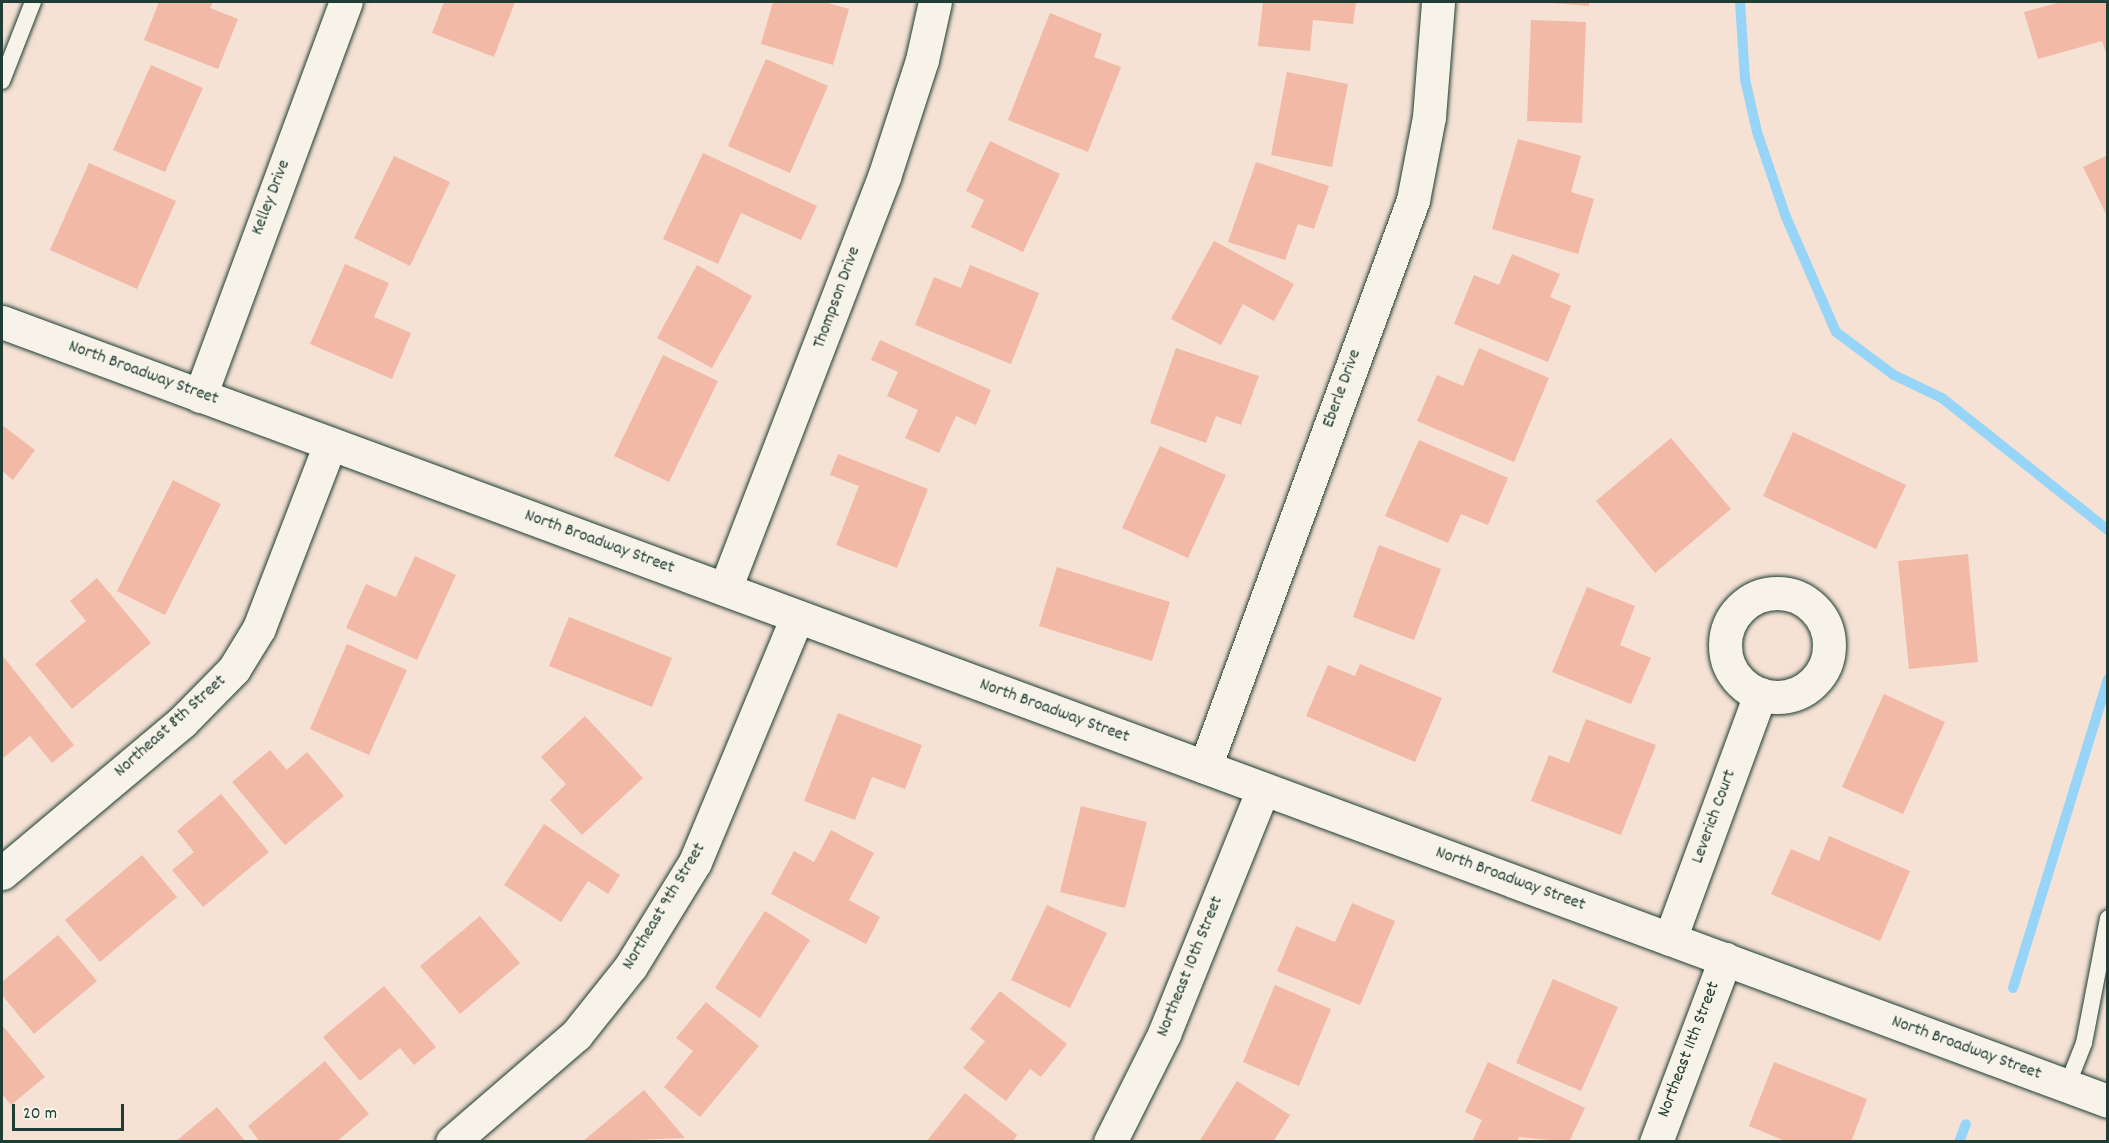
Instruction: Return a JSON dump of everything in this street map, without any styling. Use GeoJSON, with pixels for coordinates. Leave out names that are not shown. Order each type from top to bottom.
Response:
{"type":"FeatureCollection","features":[{"type":"Feature","properties":{"kind":"street","name":"Kelley Drive"},"geometry":{"type":"LineString","coordinates":[[200,396],[346,2]]}},
{"type":"Feature","properties":{"kind":"street","name":"Thompson Drive"},"geometry":{"type":"LineString","coordinates":[[725,590],[884,177],[922,60],[935,2]]}},
{"type":"Feature","properties":{"kind":"street","name":"Eberle Drive"},"geometry":{"type":"LineString","coordinates":[[1205,767],[1413,200],[1429,117],[1438,2]]}},
{"type":"Feature","properties":{"kind":"street","name":"North Broadway Street"},"geometry":{"type":"LineString","coordinates":[[2,322],[2108,1101]]}},
{"type":"Feature","properties":{"kind":"street","name":"Northeast 8th Street"},"geometry":{"type":"LineString","coordinates":[[2,873],[182,722],[234,669],[259,628],[330,444]]}},
{"type":"Feature","properties":{"kind":"street","name":"Northeast 9th Street"},"geometry":{"type":"LineString","coordinates":[[452,1142],[576,1035],[642,948],[695,862],[797,617]]}},
{"type":"Feature","properties":{"kind":"street","name":"Leverich Court"},"geometry":{"type":"LineString","coordinates":[[1670,939],[1760,694]]}},
{"type":"Feature","properties":{"kind":"street","name":"Northeast 10th Street"},"geometry":{"type":"LineString","coordinates":[[1110,1142],[1164,1034],[1263,789]]}},
{"type":"Feature","properties":{"kind":"street","name":"Northeast 11th Street"},"geometry":{"type":"LineString","coordinates":[[1656,1142],[1725,959]]}},
{"type":"Feature","properties":{"kind":"lane"},"geometry":{"type":"LineString","coordinates":[[2,81],[33,2]]}},
{"type":"Feature","properties":{"kind":"lane"},"geometry":{"type":"LineString","coordinates":[[2067,1086],[2084,1043],[2102,960],[2108,918]]}},
{"type":"Feature","properties":{"kind":"building"},"geometry":{"type":"Polygon","coordinates":[[[159,2],[213,2],[210,8],[238,19],[218,69],[144,40],[159,2]]]}},
{"type":"Feature","properties":{"kind":"building"},"geometry":{"type":"Polygon","coordinates":[[[444,2],[515,2],[494,57],[432,33],[444,2]]]}},
{"type":"Feature","properties":{"kind":"building"},"geometry":{"type":"Polygon","coordinates":[[[773,2],[824,2],[849,9],[833,65],[761,44],[773,2]]]}},
{"type":"Feature","properties":{"kind":"building"},"geometry":{"type":"Polygon","coordinates":[[[1263,2],[1356,2],[1353,24],[1313,20],[1310,51],[1258,46],[1263,2]]]}},
{"type":"Feature","properties":{"kind":"building"},"geometry":{"type":"Polygon","coordinates":[[[1538,2],[1589,2],[1589,6],[1538,2]]]}},
{"type":"Feature","properties":{"kind":"building"},"geometry":{"type":"Polygon","coordinates":[[[2061,2],[2108,2],[2108,59],[2102,41],[2038,59],[2024,12],[2061,2]]]}},
{"type":"Feature","properties":{"kind":"building"},"geometry":{"type":"Polygon","coordinates":[[[1050,13],[1102,34],[1094,57],[1121,67],[1088,152],[1008,120],[1050,13]]]}},
{"type":"Feature","properties":{"kind":"building"},"geometry":{"type":"Polygon","coordinates":[[[1531,20],[1586,22],[1582,123],[1527,121],[1531,20]]]}},
{"type":"Feature","properties":{"kind":"building"},"geometry":{"type":"Polygon","coordinates":[[[766,59],[828,86],[790,173],[728,146],[766,59]]]}},
{"type":"Feature","properties":{"kind":"building"},"geometry":{"type":"Polygon","coordinates":[[[151,65],[203,88],[165,172],[113,150],[151,65]]]}},
{"type":"Feature","properties":{"kind":"building"},"geometry":{"type":"Polygon","coordinates":[[[1287,72],[1348,84],[1332,167],[1271,155],[1287,72]]]}},
{"type":"Feature","properties":{"kind":"building"},"geometry":{"type":"Polygon","coordinates":[[[1518,139],[1581,156],[1571,192],[1594,199],[1578,254],[1492,229],[1518,139]]]}},
{"type":"Feature","properties":{"kind":"building"},"geometry":{"type":"Polygon","coordinates":[[[990,141],[1060,174],[1023,252],[971,227],[984,200],[966,191],[990,141]]]}},
{"type":"Feature","properties":{"kind":"building"},"geometry":{"type":"Polygon","coordinates":[[[703,153],[817,206],[801,240],[741,213],[718,264],[663,239],[703,153]]]}},
{"type":"Feature","properties":{"kind":"building"},"geometry":{"type":"Polygon","coordinates":[[[2108,155],[2108,218],[2083,167],[2108,155]]]}},
{"type":"Feature","properties":{"kind":"building"},"geometry":{"type":"Polygon","coordinates":[[[394,156],[450,182],[410,266],[354,238],[394,156]]]}},
{"type":"Feature","properties":{"kind":"building"},"geometry":{"type":"Polygon","coordinates":[[[1256,162],[1329,186],[1314,229],[1298,224],[1285,260],[1228,242],[1256,162]]]}},
{"type":"Feature","properties":{"kind":"building"},"geometry":{"type":"Polygon","coordinates":[[[89,163],[176,201],[137,289],[50,250],[89,163]]]}},
{"type":"Feature","properties":{"kind":"building"},"geometry":{"type":"Polygon","coordinates":[[[1214,241],[1294,284],[1274,321],[1243,304],[1221,345],[1171,319],[1214,241]]]}},
{"type":"Feature","properties":{"kind":"building"},"geometry":{"type":"Polygon","coordinates":[[[1512,254],[1560,274],[1550,297],[1571,306],[1548,362],[1454,324],[1474,275],[1499,285],[1512,254]]]}},
{"type":"Feature","properties":{"kind":"building"},"geometry":{"type":"Polygon","coordinates":[[[345,264],[389,283],[374,317],[411,333],[392,379],[310,344],[345,264]]]}},
{"type":"Feature","properties":{"kind":"building"},"geometry":{"type":"Polygon","coordinates":[[[697,265],[752,296],[712,368],[657,338],[697,265]]]}},
{"type":"Feature","properties":{"kind":"building"},"geometry":{"type":"Polygon","coordinates":[[[970,265],[1039,293],[1011,364],[915,325],[934,277],[961,288],[970,265]]]}},
{"type":"Feature","properties":{"kind":"building"},"geometry":{"type":"Polygon","coordinates":[[[880,340],[991,390],[976,425],[956,416],[939,453],[905,438],[918,410],[887,396],[898,372],[871,360],[880,340]]]}},
{"type":"Feature","properties":{"kind":"building"},"geometry":{"type":"Polygon","coordinates":[[[1176,348],[1259,376],[1241,425],[1216,416],[1206,443],[1150,423],[1176,348]]]}},
{"type":"Feature","properties":{"kind":"building"},"geometry":{"type":"Polygon","coordinates":[[[1479,348],[1549,378],[1514,462],[1417,421],[1437,375],[1463,386],[1479,348]]]}},
{"type":"Feature","properties":{"kind":"building"},"geometry":{"type":"Polygon","coordinates":[[[663,355],[718,381],[669,482],[614,456],[663,355]]]}},
{"type":"Feature","properties":{"kind":"building"},"geometry":{"type":"Polygon","coordinates":[[[2,425],[35,450],[13,480],[2,471],[2,425]]]}},
{"type":"Feature","properties":{"kind":"building"},"geometry":{"type":"Polygon","coordinates":[[[1793,432],[1906,485],[1876,549],[1763,496],[1793,432]]]}},
{"type":"Feature","properties":{"kind":"building"},"geometry":{"type":"Polygon","coordinates":[[[1671,438],[1731,509],[1655,573],[1596,501],[1671,438]]]}},
{"type":"Feature","properties":{"kind":"building"},"geometry":{"type":"Polygon","coordinates":[[[1419,440],[1508,478],[1488,525],[1461,514],[1448,543],[1385,516],[1419,440]]]}},
{"type":"Feature","properties":{"kind":"building"},"geometry":{"type":"Polygon","coordinates":[[[1160,446],[1226,475],[1188,558],[1122,528],[1160,446]]]}},
{"type":"Feature","properties":{"kind":"building"},"geometry":{"type":"Polygon","coordinates":[[[838,454],[928,489],[897,568],[836,545],[859,486],[830,475],[838,454]]]}},
{"type":"Feature","properties":{"kind":"building"},"geometry":{"type":"Polygon","coordinates":[[[173,480],[221,504],[165,615],[117,591],[173,480]]]}},
{"type":"Feature","properties":{"kind":"building"},"geometry":{"type":"Polygon","coordinates":[[[1379,545],[1441,569],[1414,640],[1353,617],[1379,545]]]}},
{"type":"Feature","properties":{"kind":"building"},"geometry":{"type":"Polygon","coordinates":[[[1968,554],[1978,662],[1909,669],[1898,561],[1968,554]]]}},
{"type":"Feature","properties":{"kind":"building"},"geometry":{"type":"Polygon","coordinates":[[[415,556],[456,575],[417,660],[346,628],[366,584],[396,597],[415,556]]]}},
{"type":"Feature","properties":{"kind":"building"},"geometry":{"type":"Polygon","coordinates":[[[1057,567],[1170,602],[1152,661],[1039,626],[1057,567]]]}},
{"type":"Feature","properties":{"kind":"building"},"geometry":{"type":"Polygon","coordinates":[[[97,578],[151,643],[72,709],[35,664],[86,621],[70,601],[97,578]]]}},
{"type":"Feature","properties":{"kind":"building"},"geometry":{"type":"Polygon","coordinates":[[[1587,587],[1635,606],[1620,645],[1651,658],[1631,704],[1552,672],[1587,587]]]}},
{"type":"Feature","properties":{"kind":"building"},"geometry":{"type":"Polygon","coordinates":[[[569,617],[672,658],[652,707],[549,666],[569,617]]]}},
{"type":"Feature","properties":{"kind":"building"},"geometry":{"type":"Polygon","coordinates":[[[347,644],[407,670],[369,755],[310,729],[347,644]]]}},
{"type":"Feature","properties":{"kind":"building"},"geometry":{"type":"Polygon","coordinates":[[[2,655],[74,745],[52,763],[30,736],[2,759],[2,655]]]}},
{"type":"Feature","properties":{"kind":"building"},"geometry":{"type":"Polygon","coordinates":[[[1360,664],[1442,698],[1415,762],[1306,716],[1328,665],[1355,676],[1360,664]]]}},
{"type":"Feature","properties":{"kind":"building"},"geometry":{"type":"Polygon","coordinates":[[[1884,694],[1945,722],[1903,814],[1842,787],[1884,694]]]}},
{"type":"Feature","properties":{"kind":"building"},"geometry":{"type":"Polygon","coordinates":[[[838,713],[922,745],[905,789],[872,777],[855,820],[804,801],[838,713]]]}},
{"type":"Feature","properties":{"kind":"building"},"geometry":{"type":"Polygon","coordinates":[[[585,716],[643,778],[582,835],[550,800],[566,784],[541,757],[585,716]]]}},
{"type":"Feature","properties":{"kind":"building"},"geometry":{"type":"Polygon","coordinates":[[[1586,719],[1656,745],[1621,835],[1531,801],[1549,755],[1569,763],[1586,719]]]}},
{"type":"Feature","properties":{"kind":"building"},"geometry":{"type":"Polygon","coordinates":[[[270,750],[287,770],[307,752],[344,796],[285,845],[232,782],[270,750]]]}},
{"type":"Feature","properties":{"kind":"building"},"geometry":{"type":"Polygon","coordinates":[[[221,794],[269,852],[203,907],[172,870],[194,852],[177,831],[221,794]]]}},
{"type":"Feature","properties":{"kind":"building"},"geometry":{"type":"Polygon","coordinates":[[[1081,806],[1147,822],[1125,908],[1060,892],[1081,806]]]}},
{"type":"Feature","properties":{"kind":"building"},"geometry":{"type":"Polygon","coordinates":[[[544,824],[620,875],[608,894],[588,881],[561,922],[504,885],[544,824]]]}},
{"type":"Feature","properties":{"kind":"building"},"geometry":{"type":"Polygon","coordinates":[[[831,830],[874,853],[849,900],[880,917],[866,944],[771,894],[794,851],[814,862],[831,830]]]}},
{"type":"Feature","properties":{"kind":"building"},"geometry":{"type":"Polygon","coordinates":[[[1829,836],[1910,871],[1880,941],[1771,894],[1791,849],[1819,861],[1829,836]]]}},
{"type":"Feature","properties":{"kind":"building"},"geometry":{"type":"Polygon","coordinates":[[[142,855],[177,897],[100,962],[65,920],[142,855]]]}},
{"type":"Feature","properties":{"kind":"building"},"geometry":{"type":"Polygon","coordinates":[[[1352,903],[1395,921],[1360,1005],[1277,971],[1296,926],[1335,942],[1352,903]]]}},
{"type":"Feature","properties":{"kind":"building"},"geometry":{"type":"Polygon","coordinates":[[[1047,905],[1107,933],[1070,1008],[1011,980],[1047,905]]]}},
{"type":"Feature","properties":{"kind":"building"},"geometry":{"type":"Polygon","coordinates":[[[765,911],[810,940],[760,1018],[715,988],[765,911]]]}},
{"type":"Feature","properties":{"kind":"building"},"geometry":{"type":"Polygon","coordinates":[[[480,916],[520,963],[460,1014],[420,966],[480,916]]]}},
{"type":"Feature","properties":{"kind":"building"},"geometry":{"type":"Polygon","coordinates":[[[58,935],[97,981],[34,1034],[2,995],[2,982],[58,935]]]}},
{"type":"Feature","properties":{"kind":"building"},"geometry":{"type":"Polygon","coordinates":[[[1553,979],[1618,1007],[1581,1091],[1516,1063],[1553,979]]]}},
{"type":"Feature","properties":{"kind":"building"},"geometry":{"type":"Polygon","coordinates":[[[1275,985],[1331,1009],[1299,1086],[1243,1062],[1275,985]]]}},
{"type":"Feature","properties":{"kind":"building"},"geometry":{"type":"Polygon","coordinates":[[[384,986],[436,1047],[414,1065],[400,1048],[360,1081],[323,1037],[384,986]]]}},
{"type":"Feature","properties":{"kind":"building"},"geometry":{"type":"Polygon","coordinates":[[[1000,991],[1067,1044],[1041,1077],[1030,1069],[1006,1101],[963,1068],[985,1041],[970,1029],[1000,991]]]}},
{"type":"Feature","properties":{"kind":"building"},"geometry":{"type":"Polygon","coordinates":[[[706,1002],[759,1046],[700,1117],[664,1087],[693,1051],[676,1038],[706,1002]]]}},
{"type":"Feature","properties":{"kind":"building"},"geometry":{"type":"Polygon","coordinates":[[[2,1025],[45,1077],[11,1105],[2,1094],[2,1025]]]}},
{"type":"Feature","properties":{"kind":"building"},"geometry":{"type":"Polygon","coordinates":[[[325,1061],[369,1114],[336,1142],[260,1142],[248,1126],[325,1061]]]}},
{"type":"Feature","properties":{"kind":"building"},"geometry":{"type":"Polygon","coordinates":[[[1488,1062],[1585,1108],[1569,1142],[1519,1137],[1517,1142],[1472,1142],[1482,1120],[1465,1112],[1488,1062]]]}},
{"type":"Feature","properties":{"kind":"building"},"geometry":{"type":"Polygon","coordinates":[[[1774,1062],[1867,1099],[1851,1142],[1788,1142],[1749,1126],[1774,1062]]]}},
{"type":"Feature","properties":{"kind":"building"},"geometry":{"type":"Polygon","coordinates":[[[1237,1081],[1290,1115],[1273,1142],[1199,1142],[1237,1081]]]}},
{"type":"Feature","properties":{"kind":"building"},"geometry":{"type":"Polygon","coordinates":[[[644,1090],[685,1138],[582,1142],[644,1090]]]}},
{"type":"Feature","properties":{"kind":"building"},"geometry":{"type":"Polygon","coordinates":[[[965,1093],[1017,1135],[1013,1142],[926,1142],[965,1093]]]}},
{"type":"Feature","properties":{"kind":"building"},"geometry":{"type":"Polygon","coordinates":[[[217,1107],[246,1142],[175,1142],[217,1107]]]}},
{"type":"Feature","properties":{"kind":"waterway"},"geometry":{"type":"LineString","coordinates":[[1740,2],[1745,79],[1757,132],[1786,217],[1836,332],[1894,375],[1942,398],[2108,530]]}},
{"type":"Feature","properties":{"kind":"waterway"},"geometry":{"type":"LineString","coordinates":[[2013,988],[2108,679]]}},
{"type":"Feature","properties":{"kind":"waterway"},"geometry":{"type":"LineString","coordinates":[[1959,1142],[1966,1124]]}}]}
